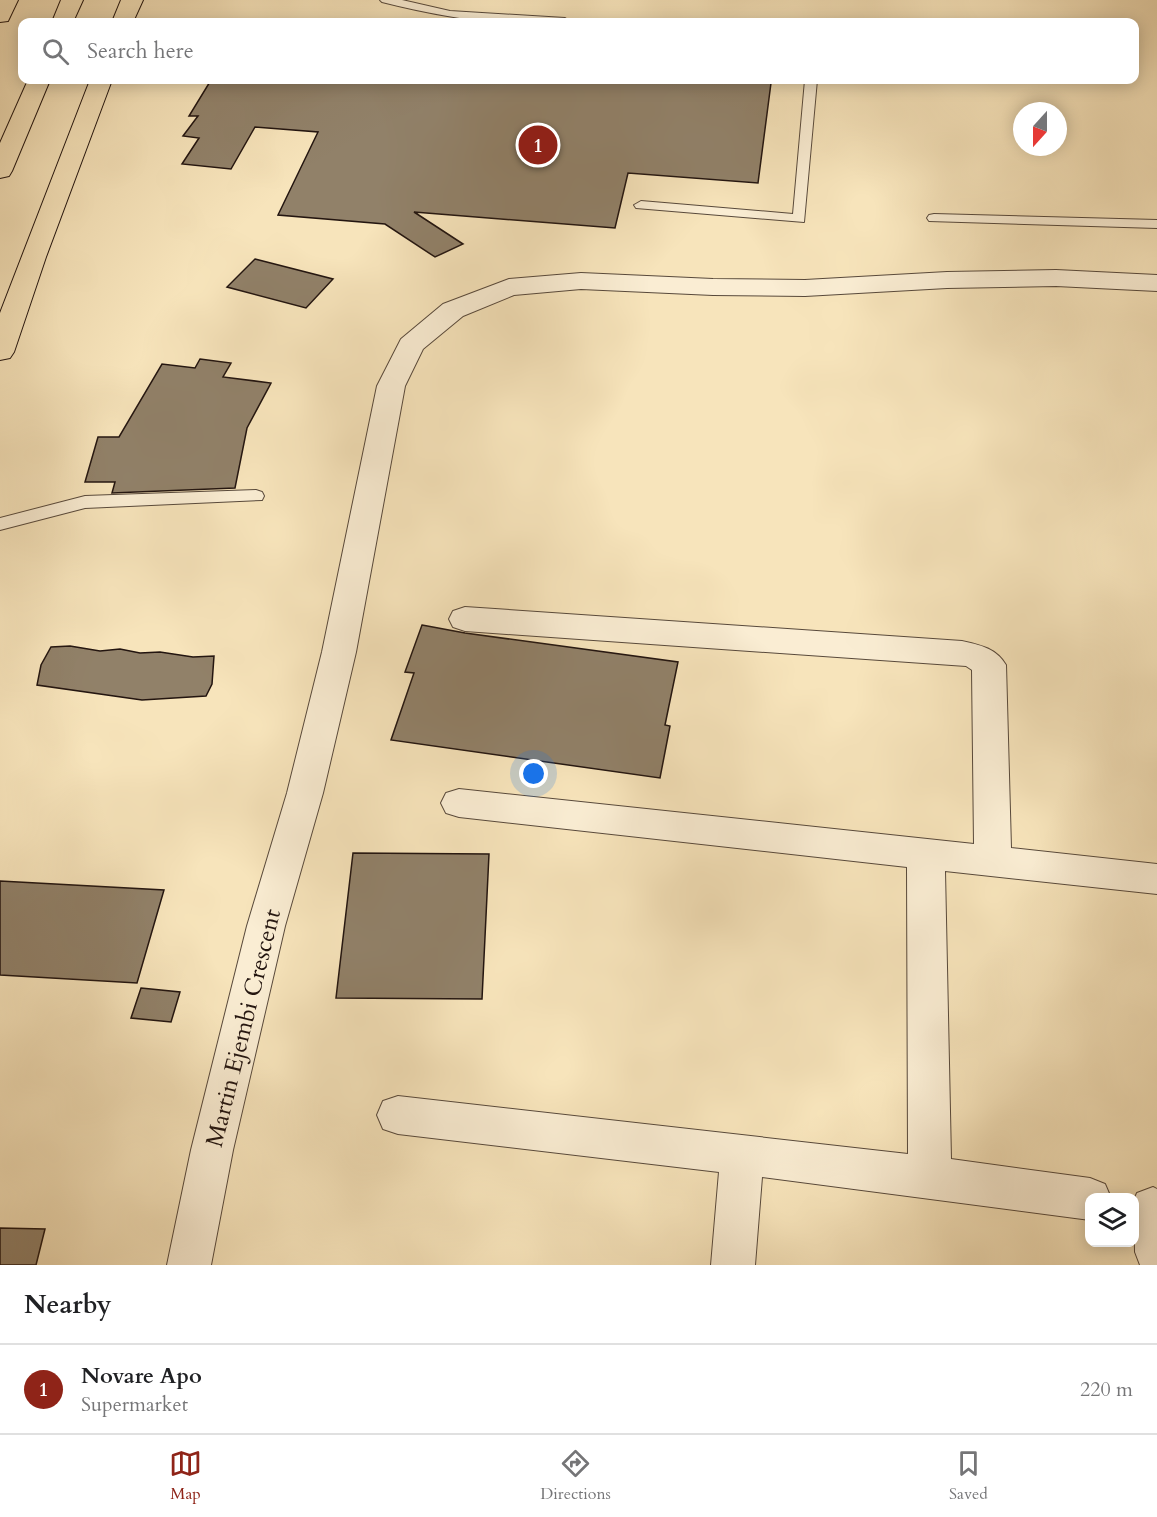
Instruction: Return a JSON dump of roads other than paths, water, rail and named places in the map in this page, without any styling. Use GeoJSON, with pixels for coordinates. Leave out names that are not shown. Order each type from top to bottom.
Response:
{"type":"FeatureCollection","features":[{"type":"Feature","properties":{"kind":"main road"},"geometry":{"type":"LineString","coordinates":[[0,16],[7,0]]}},
{"type":"Feature","properties":{"kind":"main road"},"geometry":{"type":"LineString","coordinates":[[65,18],[72,0]]}},
{"type":"Feature","properties":{"kind":"main road"},"geometry":{"type":"LineString","coordinates":[[125,18],[132,0]]}},
{"type":"Feature","properties":{"kind":"main road"},"geometry":{"type":"LineString","coordinates":[[0,171],[37,84]]}},
{"type":"Feature","properties":{"kind":"main road"},"geometry":{"type":"LineString","coordinates":[[0,352],[36,247],[99,84]]}},
{"type":"Feature","properties":{"kind":"street","name":"Martin Ejembi Crescent"},"geometry":{"type":"LineString","coordinates":[[189,1265],[212,1150],[266,926],[305,792],[339,652],[391,386],[411,345],[453,310],[509,287],[581,280],[713,287],[805,288],[947,280],[1056,278],[1157,283]]}},
{"type":"Feature","properties":{"kind":"street"},"geometry":{"type":"LineString","coordinates":[[465,619],[962,652],[977,657],[989,665],[993,862]]}},
{"type":"Feature","properties":{"kind":"street"},"geometry":{"type":"LineString","coordinates":[[459,803],[1157,879]]}},
{"type":"Feature","properties":{"kind":"street"},"geometry":{"type":"LineString","coordinates":[[926,854],[930,1178]]}},
{"type":"Feature","properties":{"kind":"street"},"geometry":{"type":"LineString","coordinates":[[398,1115],[930,1178],[1085,1199]]}},
{"type":"Feature","properties":{"kind":"street"},"geometry":{"type":"LineString","coordinates":[[733,1265],[742,1157]]}},
{"type":"Feature","properties":{"kind":"street"},"geometry":{"type":"LineString","coordinates":[[1148,1208],[1157,1252]]}},
{"type":"Feature","properties":{"kind":"lane"},"geometry":{"type":"LineString","coordinates":[[386,0],[450,14],[508,18]]}},
{"type":"Feature","properties":{"kind":"lane"},"geometry":{"type":"LineString","coordinates":[[641,205],[800,219],[811,84]]}},
{"type":"Feature","properties":{"kind":"lane"},"geometry":{"type":"LineString","coordinates":[[934,218],[1157,224]]}},
{"type":"Feature","properties":{"kind":"lane"},"geometry":{"type":"LineString","coordinates":[[0,524],[85,502],[256,496]]}},
{"type":"Feature","properties":{"kind":"place","name":"Novare Apo"},"geometry":{"type":"Point","coordinates":[538,145]}}]}
